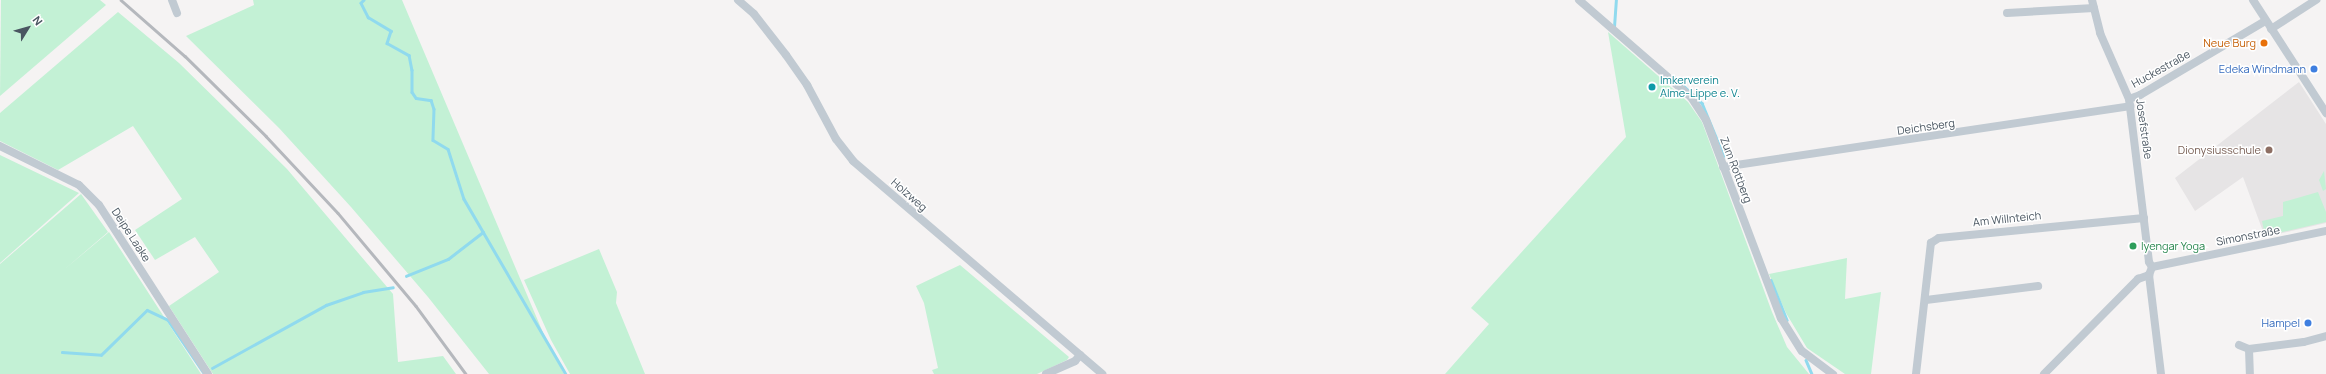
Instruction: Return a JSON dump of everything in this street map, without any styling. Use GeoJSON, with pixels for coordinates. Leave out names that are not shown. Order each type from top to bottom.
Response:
{"type":"FeatureCollection","features":[{"type":"Feature","properties":{"kind":"street"},"geometry":{"type":"LineString","coordinates":[[172,0],[177,13]]}},
{"type":"Feature","properties":{"kind":"street","name":"Holzweg"},"geometry":{"type":"LineString","coordinates":[[738,0],[754,14],[786,55],[807,85],[836,139],[853,161],[1102,374]]}},
{"type":"Feature","properties":{"kind":"street","name":"Zum Rottberg"},"geometry":{"type":"LineString","coordinates":[[1580,0],[1690,97],[1706,120],[1784,324],[1802,351],[1833,374]]}},
{"type":"Feature","properties":{"kind":"street"},"geometry":{"type":"LineString","coordinates":[[2253,0],[2265,21],[2326,113]]}},
{"type":"Feature","properties":{"kind":"street"},"geometry":{"type":"LineString","coordinates":[[2271,29],[2316,0]]}},
{"type":"Feature","properties":{"kind":"street"},"geometry":{"type":"LineString","coordinates":[[2007,13],[2093,4]]}},
{"type":"Feature","properties":{"kind":"street","name":"Josefstraße"},"geometry":{"type":"LineString","coordinates":[[2093,4],[2100,33],[2130,103],[2148,262],[2151,270],[2161,374]]}},
{"type":"Feature","properties":{"kind":"street","name":"Huckestraße"},"geometry":{"type":"LineString","coordinates":[[2130,103],[2265,21]]}},
{"type":"Feature","properties":{"kind":"street","name":"Deichsberg"},"geometry":{"type":"LineString","coordinates":[[1723,167],[2130,103]]}},
{"type":"Feature","properties":{"kind":"street","name":"Deipe Laake"},"geometry":{"type":"LineString","coordinates":[[0,146],[78,185],[99,205],[208,374]]}},
{"type":"Feature","properties":{"kind":"street","name":"Am Willnteich"},"geometry":{"type":"LineString","coordinates":[[1916,374],[1926,300],[1931,243],[1939,238],[2144,218]]}},
{"type":"Feature","properties":{"kind":"street","name":"Simonstraße"},"geometry":{"type":"LineString","coordinates":[[2044,374],[2138,279],[2151,270],[2326,231]]}},
{"type":"Feature","properties":{"kind":"street"},"geometry":{"type":"LineString","coordinates":[[1926,300],[2038,286]]}},
{"type":"Feature","properties":{"kind":"street"},"geometry":{"type":"LineString","coordinates":[[2239,345],[2249,349],[2304,342],[2326,336]]}},
{"type":"Feature","properties":{"kind":"street"},"geometry":{"type":"LineString","coordinates":[[2249,349],[2250,374]]}},
{"type":"Feature","properties":{"kind":"street"},"geometry":{"type":"LineString","coordinates":[[1046,374],[1075,361],[1080,355]]}},
{"type":"Feature","properties":{"kind":"shaded area","name":"Dionysiusschule"},"geometry":{"type":"Polygon","coordinates":[[[2299,82],[2326,124],[2326,223],[2265,237],[2243,177],[2195,211],[2175,178],[2299,82]]]}},
{"type":"Feature","properties":{"kind":"green space"},"geometry":{"type":"Polygon","coordinates":[[[1,0],[100,0],[106,5],[0,96],[1,0]]]}},
{"type":"Feature","properties":{"kind":"green space"},"geometry":{"type":"Polygon","coordinates":[[[253,0],[402,0],[547,342],[564,374],[489,374],[428,297],[351,207],[279,128],[186,36],[254,5],[253,0]]]}},
{"type":"Feature","properties":{"kind":"green space"},"geometry":{"type":"Polygon","coordinates":[[[118,12],[179,63],[287,169],[393,294],[398,362],[443,356],[456,374],[213,374],[169,306],[219,272],[195,237],[155,260],[135,230],[182,199],[133,126],[58,170],[0,141],[0,113],[118,12]]]}},
{"type":"Feature","properties":{"kind":"green space"},"geometry":{"type":"Polygon","coordinates":[[[1608,32],[1688,102],[1702,122],[1772,312],[1787,347],[1809,374],[1445,374],[1489,324],[1471,308],[1626,137],[1608,32]]]}},
{"type":"Feature","properties":{"kind":"green space"},"geometry":{"type":"Polygon","coordinates":[[[0,155],[79,193],[0,263],[0,155]]]}},
{"type":"Feature","properties":{"kind":"green space"},"geometry":{"type":"Polygon","coordinates":[[[2324,171],[2326,189],[2323,191],[2319,180],[2324,171]]]}},
{"type":"Feature","properties":{"kind":"green space"},"geometry":{"type":"Polygon","coordinates":[[[2318,192],[2326,212],[2326,222],[2265,236],[2262,221],[2283,216],[2283,202],[2318,192]]]}},
{"type":"Feature","properties":{"kind":"green space"},"geometry":{"type":"Polygon","coordinates":[[[81,194],[108,232],[66,268],[109,232],[201,374],[0,374],[0,264],[81,194]]]}},
{"type":"Feature","properties":{"kind":"green space"},"geometry":{"type":"Polygon","coordinates":[[[599,249],[617,292],[616,303],[645,374],[570,374],[551,340],[524,280],[599,249]]]}},
{"type":"Feature","properties":{"kind":"green space"},"geometry":{"type":"Polygon","coordinates":[[[1847,258],[1845,299],[1881,292],[1871,374],[1845,374],[1807,348],[1786,313],[1769,274],[1847,258]]]}},
{"type":"Feature","properties":{"kind":"green space"},"geometry":{"type":"Polygon","coordinates":[[[960,265],[1069,357],[1067,360],[1037,374],[934,374],[932,370],[938,368],[924,303],[916,286],[960,265]]]}},
{"type":"Feature","properties":{"kind":"waterway"},"geometry":{"type":"LineString","coordinates":[[364,0],[361,3],[368,17],[391,31],[387,43],[409,55],[412,70],[412,92],[416,98],[431,100],[434,109],[433,140],[448,149],[464,199],[566,374]]}},
{"type":"Feature","properties":{"kind":"waterway"},"geometry":{"type":"LineString","coordinates":[[1614,27],[1616,0]]}},
{"type":"Feature","properties":{"kind":"waterway"},"geometry":{"type":"LineString","coordinates":[[1673,76],[1702,103],[1724,156]]}},
{"type":"Feature","properties":{"kind":"waterway"},"geometry":{"type":"LineString","coordinates":[[406,276],[448,259],[483,232]]}},
{"type":"Feature","properties":{"kind":"waterway"},"geometry":{"type":"LineString","coordinates":[[1771,280],[1787,320]]}},
{"type":"Feature","properties":{"kind":"waterway"},"geometry":{"type":"LineString","coordinates":[[212,368],[326,305],[363,292],[393,287]]}},
{"type":"Feature","properties":{"kind":"waterway"},"geometry":{"type":"LineString","coordinates":[[62,352],[101,355],[147,310],[168,320],[204,373]]}},
{"type":"Feature","properties":{"kind":"waterway"},"geometry":{"type":"LineString","coordinates":[[1806,360],[1812,374]]}},
{"type":"Feature","properties":{"kind":"railway"},"geometry":{"type":"LineString","coordinates":[[121,0],[185,56],[266,136],[338,213],[416,306],[466,374]]}},
{"type":"Feature","properties":{"kind":"place","name":"Neue Burg"},"geometry":{"type":"Point","coordinates":[2264,43]}},
{"type":"Feature","properties":{"kind":"place","name":"Edeka Windmann"},"geometry":{"type":"Point","coordinates":[2314,69]}},
{"type":"Feature","properties":{"kind":"place","name":"Imkerverein Alme-Lippe e. V."},"geometry":{"type":"Point","coordinates":[1652,87]}},
{"type":"Feature","properties":{"kind":"place","name":"Dionysiusschule"},"geometry":{"type":"Point","coordinates":[2269,150]}},
{"type":"Feature","properties":{"kind":"place","name":"Iyengar Yoga"},"geometry":{"type":"Point","coordinates":[2133,246]}},
{"type":"Feature","properties":{"kind":"place","name":"Hampel"},"geometry":{"type":"Point","coordinates":[2308,323]}}]}
